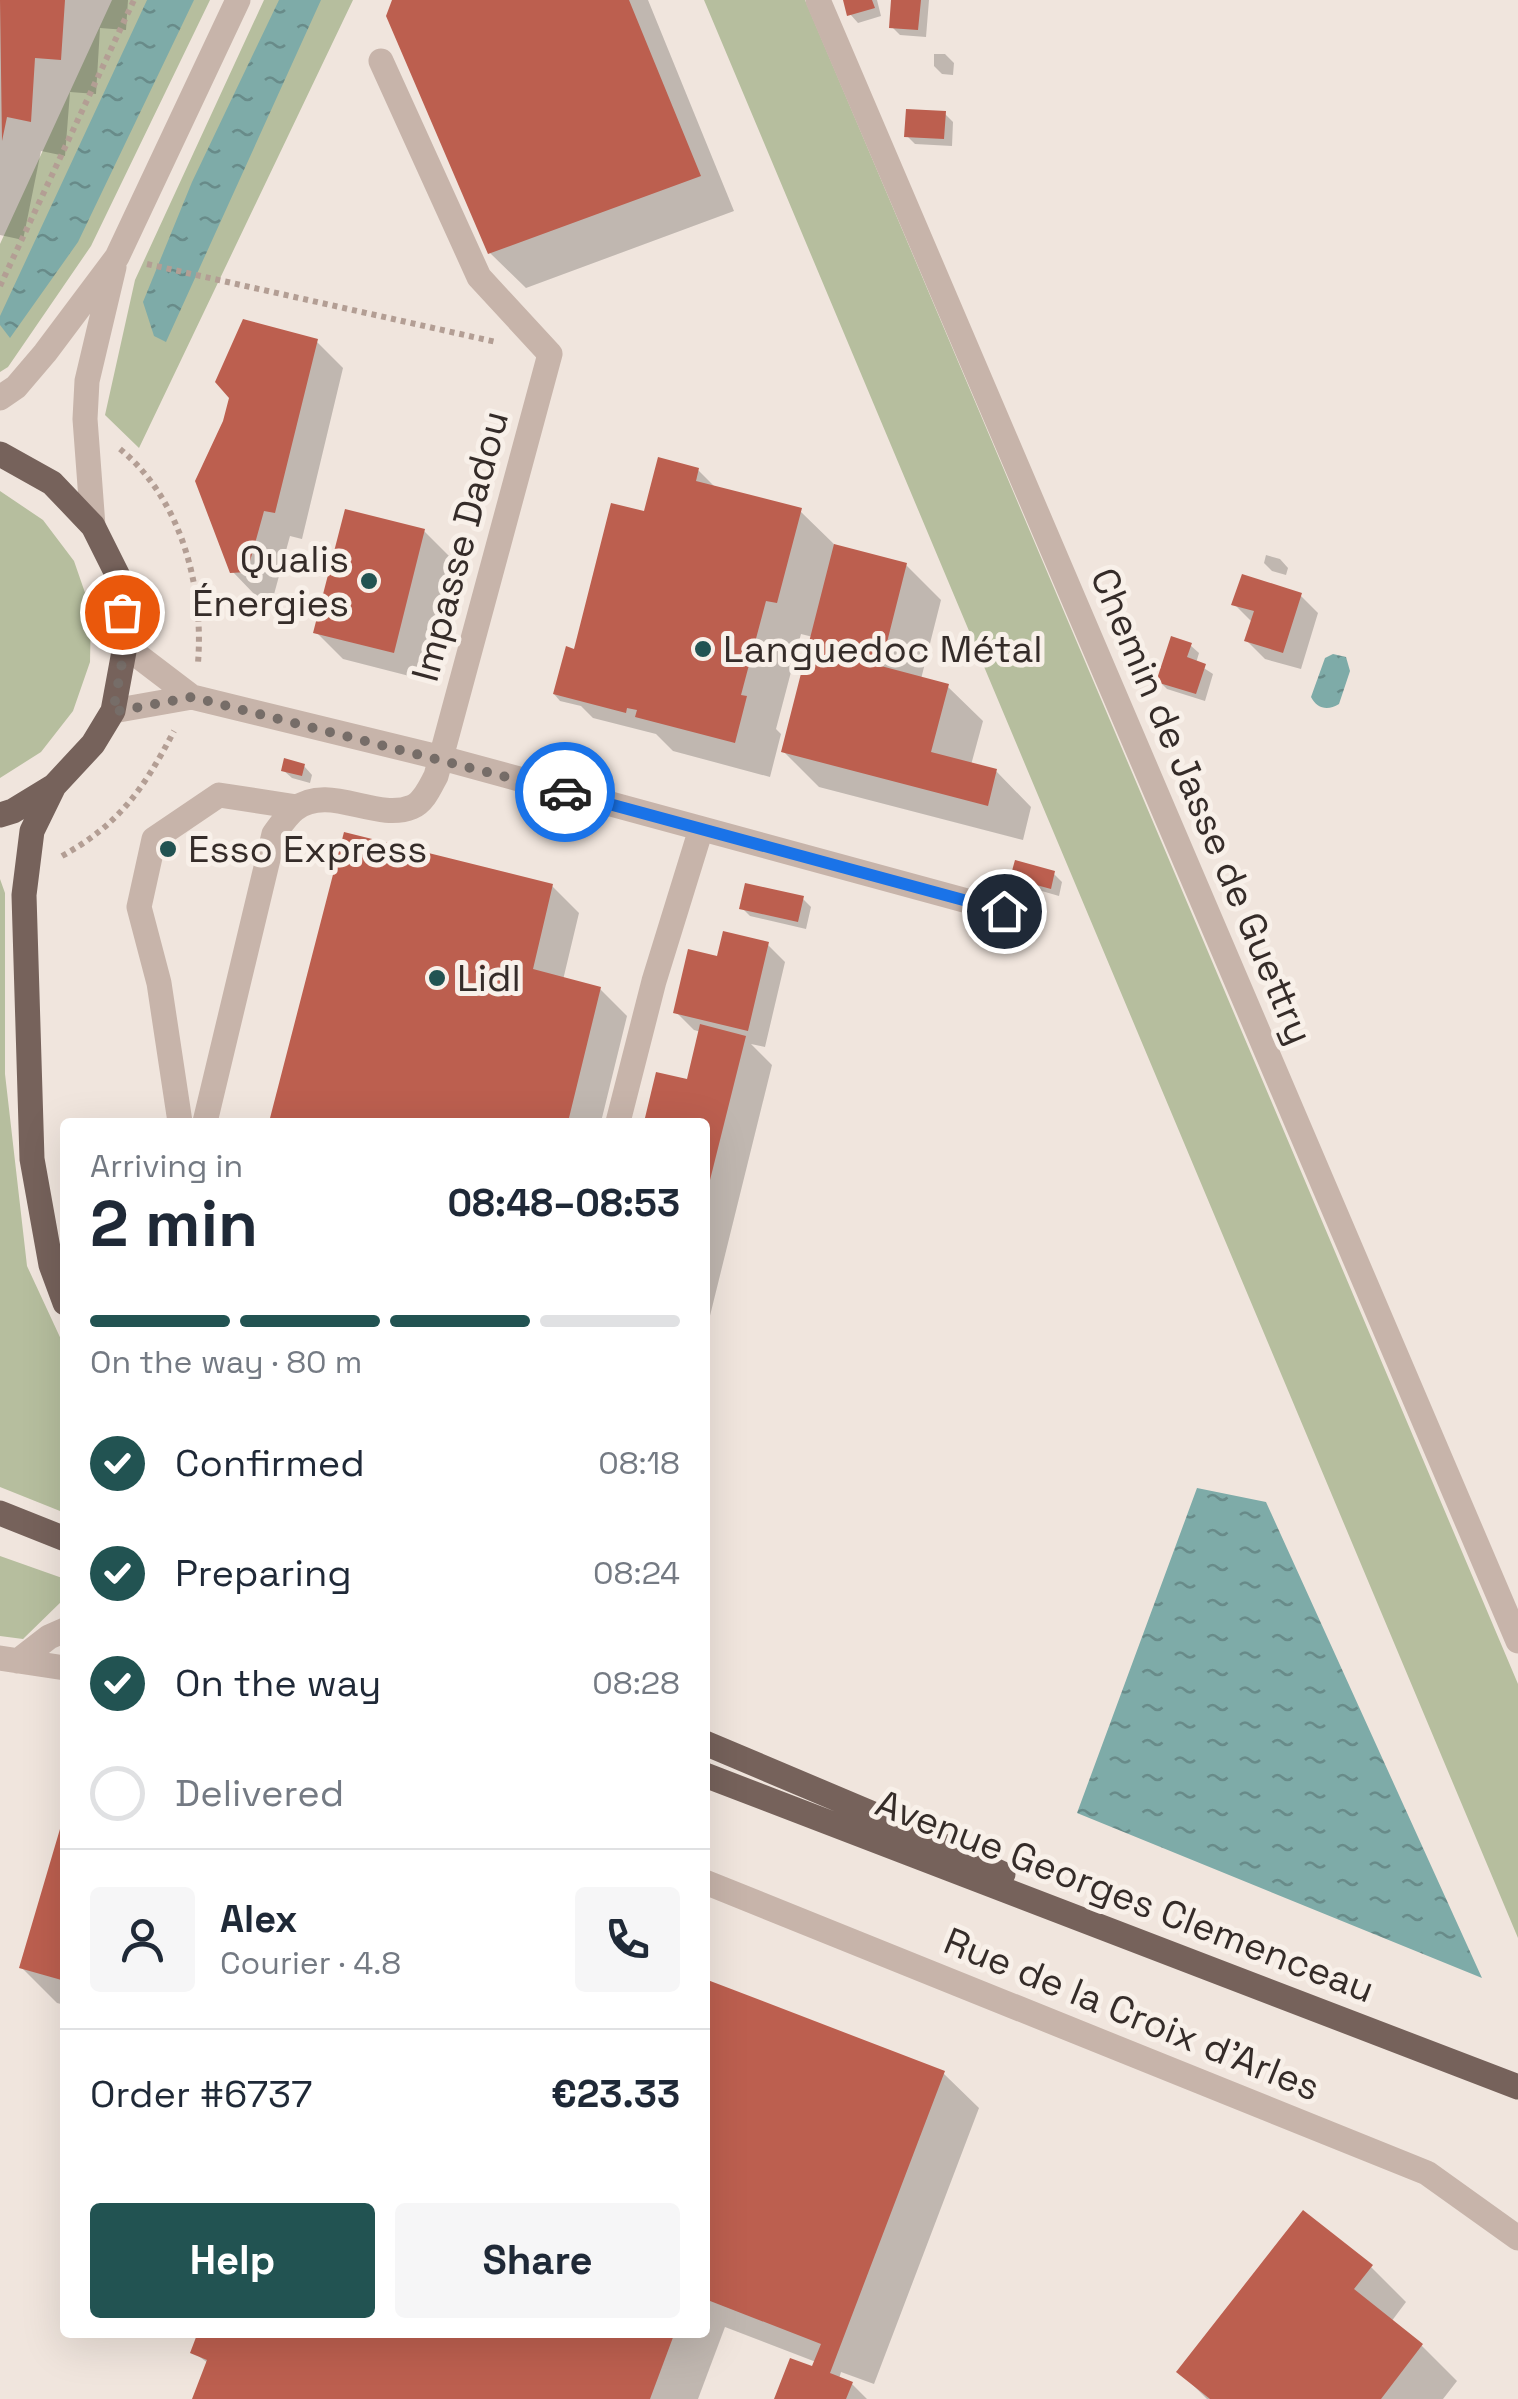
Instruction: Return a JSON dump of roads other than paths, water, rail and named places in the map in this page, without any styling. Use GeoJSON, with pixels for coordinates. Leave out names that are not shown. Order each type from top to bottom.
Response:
{"type":"FeatureCollection","features":[{"type":"Feature","properties":{"kind":"main road"},"geometry":{"type":"LineString","coordinates":[[0,454],[52,482],[93,526],[119,578],[125,646],[113,712],[93,744],[54,786],[0,814]]}},
{"type":"Feature","properties":{"kind":"main road"},"geometry":{"type":"LineString","coordinates":[[54,786],[32,831],[24,895],[32,1159],[51,1265],[60,1289]]}},
{"type":"Feature","properties":{"kind":"main road"},"geometry":{"type":"LineString","coordinates":[[0,1514],[60,1537]]}},
{"type":"Feature","properties":{"kind":"main road"},"geometry":{"type":"LineString","coordinates":[[710,1745],[892,1822],[1188,1961]]}},
{"type":"Feature","properties":{"kind":"main road","name":"Avenue Georges Clemenceau"},"geometry":{"type":"LineString","coordinates":[[710,1778],[1518,2088]]}},
{"type":"Feature","properties":{"kind":"street"},"geometry":{"type":"LineString","coordinates":[[0,398],[16,387],[45,353],[117,257],[238,0]]}},
{"type":"Feature","properties":{"kind":"street","name":"Chemin de Jasse de Guettry"},"geometry":{"type":"LineString","coordinates":[[818,0],[1518,1641]]}},
{"type":"Feature","properties":{"kind":"street","name":"Impasse Dadou"},"geometry":{"type":"LineString","coordinates":[[296,807],[322,801],[352,802],[388,810],[413,807],[426,795],[442,758],[550,354],[480,277],[381,61]]}},
{"type":"Feature","properties":{"kind":"street"},"geometry":{"type":"LineString","coordinates":[[93,526],[84,419],[87,382],[117,257]]}},
{"type":"Feature","properties":{"kind":"street"},"geometry":{"type":"LineString","coordinates":[[125,646],[192,697],[442,758],[1004,911]]}},
{"type":"Feature","properties":{"kind":"street"},"geometry":{"type":"LineString","coordinates":[[113,712],[192,697]]}},
{"type":"Feature","properties":{"kind":"street"},"geometry":{"type":"LineString","coordinates":[[179,1118],[160,984],[139,907],[154,839],[219,795],[296,807]]}},
{"type":"Feature","properties":{"kind":"street"},"geometry":{"type":"LineString","coordinates":[[205,1118],[274,834],[296,807]]}},
{"type":"Feature","properties":{"kind":"street"},"geometry":{"type":"LineString","coordinates":[[619,1118],[654,981],[701,829]]}},
{"type":"Feature","properties":{"kind":"street"},"geometry":{"type":"LineString","coordinates":[[9,1660],[60,1632]]}},
{"type":"Feature","properties":{"kind":"street"},"geometry":{"type":"LineString","coordinates":[[9,1660],[60,1667]]}},
{"type":"Feature","properties":{"kind":"street","name":"Rue de la Croix d'Arles"},"geometry":{"type":"LineString","coordinates":[[710,1884],[1428,2173],[1518,2238]]}},
{"type":"Feature","properties":{"kind":"water"},"geometry":{"type":"Polygon","coordinates":[[[147,0],[194,0],[78,242],[10,338],[0,325],[0,316],[147,0]]]}},
{"type":"Feature","properties":{"kind":"water"},"geometry":{"type":"Polygon","coordinates":[[[279,0],[321,0],[166,342],[154,336],[143,302],[192,182],[279,0]]]}},
{"type":"Feature","properties":{"kind":"water"},"geometry":{"type":"Polygon","coordinates":[[[1333,654],[1346,657],[1350,671],[1339,704],[1323,708],[1311,697],[1325,658],[1333,654]]]}},
{"type":"Feature","properties":{"kind":"water"},"geometry":{"type":"Polygon","coordinates":[[[1197,1488],[1266,1502],[1482,1978],[1077,1813],[1197,1488]]]}},
{"type":"Feature","properties":{"kind":"place","name":"Qualis Énergies"},"geometry":{"type":"Point","coordinates":[369,581]}},
{"type":"Feature","properties":{"kind":"place","name":"Languedoc Métal"},"geometry":{"type":"Point","coordinates":[703,649]}},
{"type":"Feature","properties":{"kind":"place","name":"Esso Express"},"geometry":{"type":"Point","coordinates":[168,849]}},
{"type":"Feature","properties":{"kind":"place","name":"Lidl"},"geometry":{"type":"Point","coordinates":[437,978]}}]}
